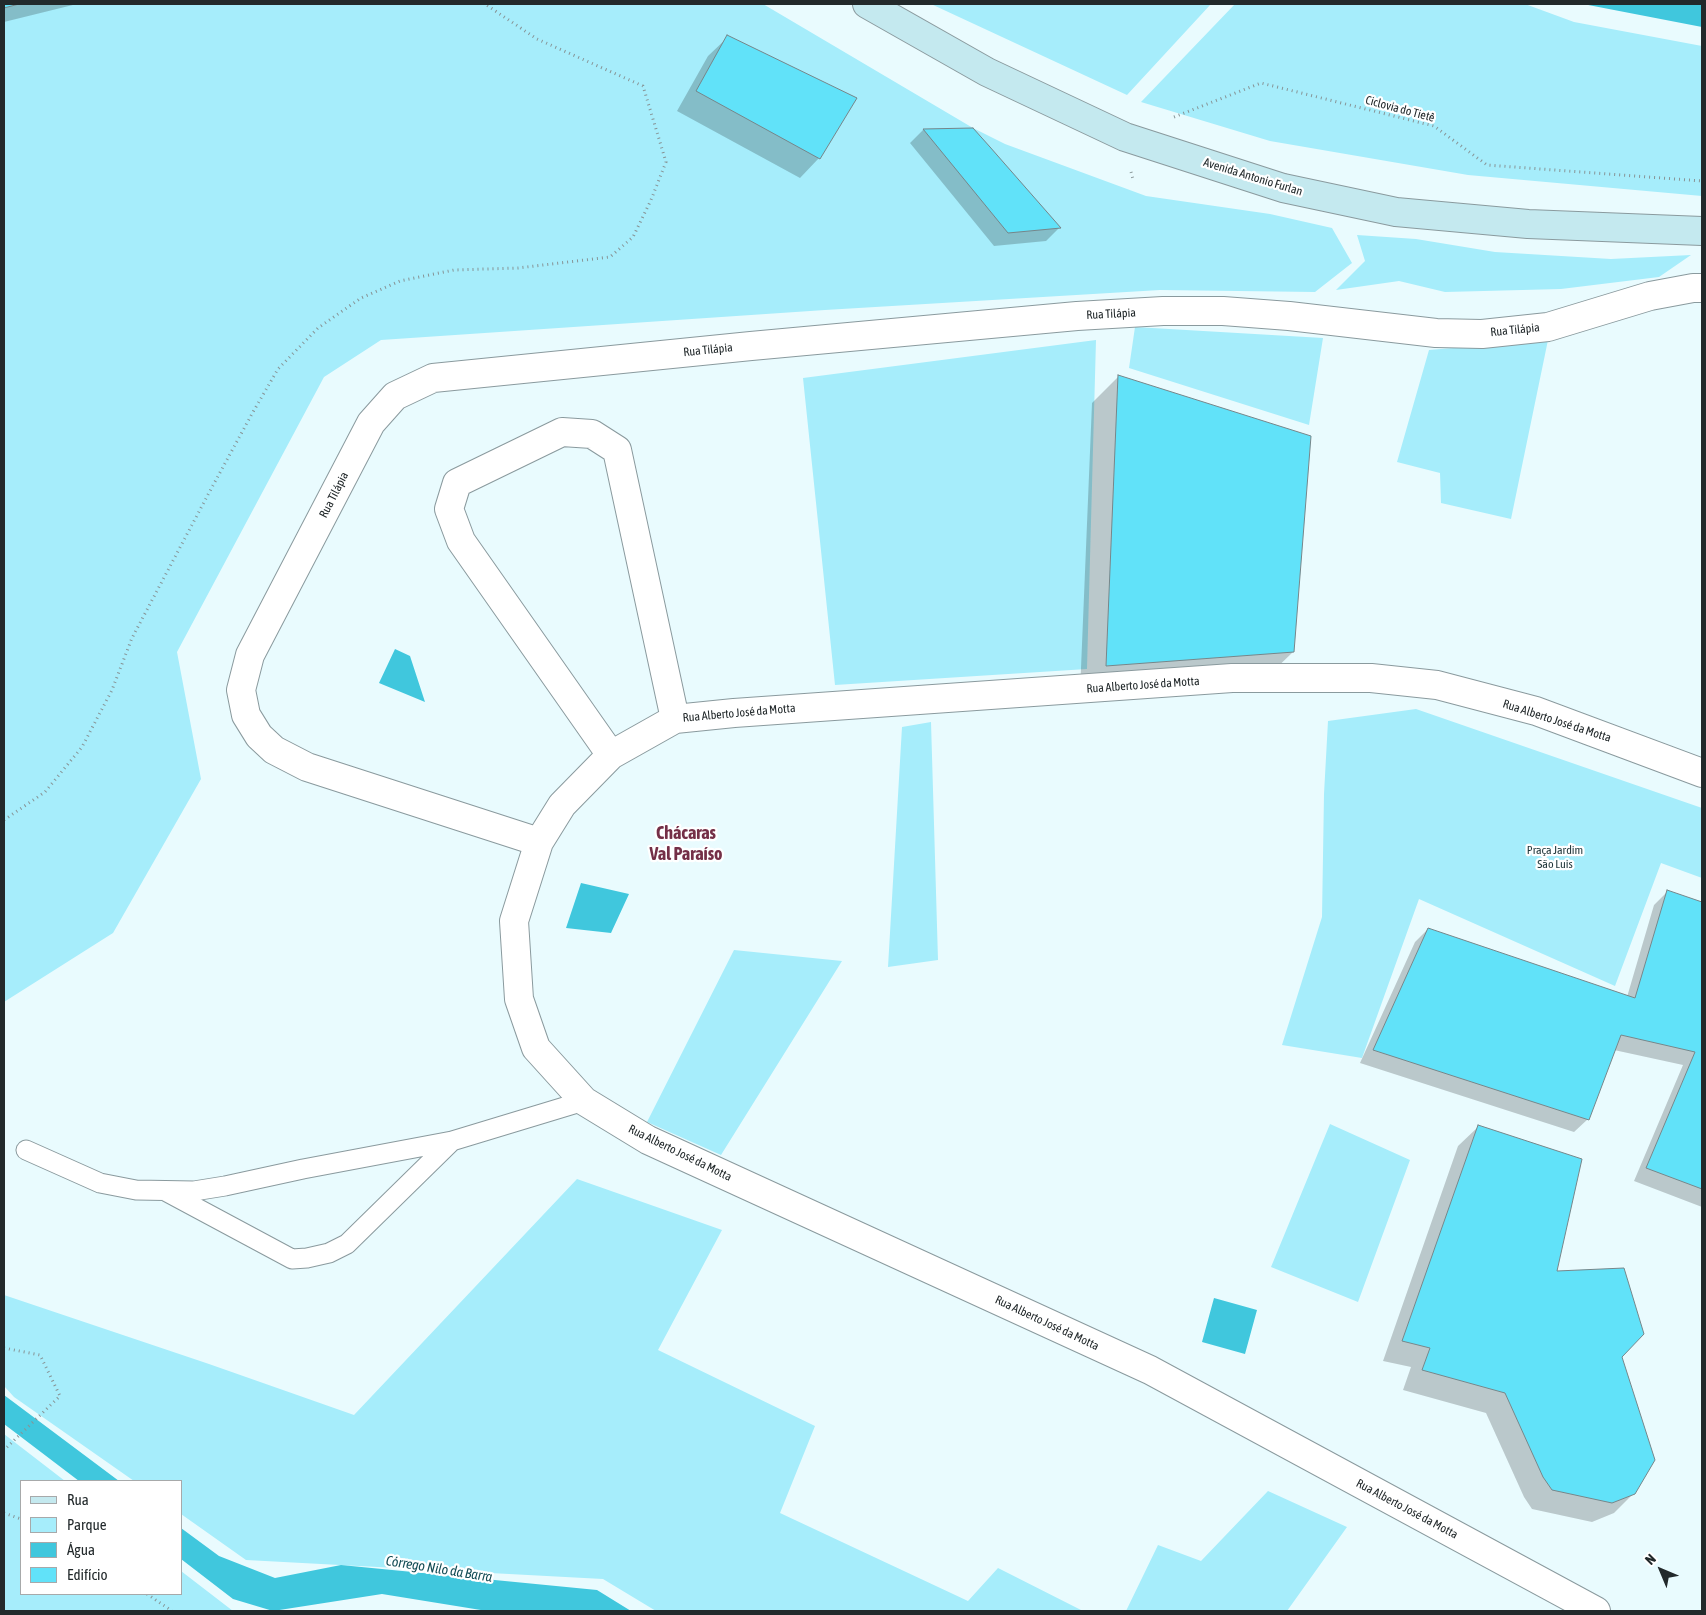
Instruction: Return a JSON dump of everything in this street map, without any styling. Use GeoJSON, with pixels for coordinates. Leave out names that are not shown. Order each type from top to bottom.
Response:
{"type":"FeatureCollection","features":[{"type":"Feature","properties":{"kind":"main road","name":"Avenida Antonio Furlan"},"geometry":{"type":"LineString","coordinates":[[867,4],[987,72],[1125,137],[1283,188],[1396,212],[1528,224],[1702,232]]}},
{"type":"Feature","properties":{"kind":"street","name":"Rua Tilápia"},"geometry":{"type":"LineString","coordinates":[[538,842],[307,767],[274,750],[258,736],[246,715],[241,690],[250,655],[371,424],[395,396],[434,378],[741,347],[1068,317],[1163,311],[1242,312],[1436,333],[1482,334],[1548,327],[1650,296],[1702,288]]}},
{"type":"Feature","properties":{"kind":"street"},"geometry":{"type":"LineString","coordinates":[[611,755],[461,541],[449,509],[456,483],[562,432],[592,434],[617,450],[675,719]]}},
{"type":"Feature","properties":{"kind":"street","name":"Rua Alberto José da Motta"},"geometry":{"type":"LineString","coordinates":[[1596,1611],[1150,1370],[648,1140],[584,1101],[536,1048],[518,999],[514,921],[538,842],[562,805],[611,755],[675,719],[734,713],[1232,678],[1371,678],[1437,685],[1536,711],[1702,773]]}},
{"type":"Feature","properties":{"kind":"lane"},"geometry":{"type":"LineString","coordinates":[[26,1150],[100,1183],[136,1190],[194,1191],[452,1141],[584,1101]]}},
{"type":"Feature","properties":{"kind":"lane"},"geometry":{"type":"LineString","coordinates":[[166,1192],[292,1259],[307,1258],[329,1253],[346,1244],[452,1141]]}},
{"type":"Feature","properties":{"kind":"path"},"geometry":{"type":"LineString","coordinates":[[4,820],[45,792],[82,748],[112,690],[132,638],[189,528],[253,412],[278,369],[318,328],[361,298],[400,281],[454,270],[518,268],[610,257],[633,237],[651,200],[666,162],[644,86],[537,39],[485,4]]}},
{"type":"Feature","properties":{"kind":"path","name":"Ciclovia do Tietê"},"geometry":{"type":"LineString","coordinates":[[1170,119],[1261,83],[1434,126],[1487,165],[1702,181]]}},
{"type":"Feature","properties":{"kind":"path"},"geometry":{"type":"LineString","coordinates":[[4,1348],[40,1355],[60,1396],[4,1450]]}},
{"type":"Feature","properties":{"kind":"path"},"geometry":{"type":"LineString","coordinates":[[4,1513],[20,1520]]}},
{"type":"Feature","properties":{"kind":"path"},"geometry":{"type":"LineString","coordinates":[[148,1595],[172,1611]]}},
{"type":"Feature","properties":{"kind":"green space"},"geometry":{"type":"Polygon","coordinates":[[[4,4],[763,4],[973,128],[1005,144],[1146,196],[1270,214],[1332,228],[1352,263],[1315,292],[1160,290],[381,340],[324,377],[177,652],[201,779],[113,933],[4,1002],[4,4]]]}},
{"type":"Feature","properties":{"kind":"green space"},"geometry":{"type":"Polygon","coordinates":[[[931,4],[1211,4],[1127,95],[931,4]]]}},
{"type":"Feature","properties":{"kind":"green space"},"geometry":{"type":"Polygon","coordinates":[[[1235,4],[1525,4],[1574,22],[1702,46],[1702,196],[1468,175],[1270,141],[1141,102],[1235,4]]]}},
{"type":"Feature","properties":{"kind":"green space"},"geometry":{"type":"Polygon","coordinates":[[[1357,235],[1416,239],[1495,252],[1611,259],[1691,255],[1659,277],[1561,289],[1445,292],[1399,281],[1336,290],[1365,261],[1357,235]]]}},
{"type":"Feature","properties":{"kind":"green space"},"geometry":{"type":"Polygon","coordinates":[[[1135,327],[1323,338],[1309,425],[1129,368],[1135,327]]]}},
{"type":"Feature","properties":{"kind":"green space"},"geometry":{"type":"Polygon","coordinates":[[[1096,340],[1087,669],[835,685],[803,378],[1096,340]]]}},
{"type":"Feature","properties":{"kind":"green space"},"geometry":{"type":"Polygon","coordinates":[[[1548,340],[1511,519],[1441,503],[1440,473],[1397,462],[1429,350],[1548,340]]]}},
{"type":"Feature","properties":{"kind":"green space","name":"Praça Jardim São Luis"},"geometry":{"type":"Polygon","coordinates":[[[1416,709],[1702,808],[1702,878],[1661,863],[1615,986],[1419,899],[1362,1058],[1282,1045],[1322,917],[1324,794],[1328,721],[1416,709]]]}},
{"type":"Feature","properties":{"kind":"green space"},"geometry":{"type":"Polygon","coordinates":[[[931,722],[938,960],[888,967],[902,727],[931,722]]]}},
{"type":"Feature","properties":{"kind":"green space"},"geometry":{"type":"Polygon","coordinates":[[[734,950],[842,961],[721,1155],[647,1122],[734,950]]]}},
{"type":"Feature","properties":{"kind":"green space"},"geometry":{"type":"Polygon","coordinates":[[[1330,1124],[1410,1160],[1358,1302],[1271,1267],[1330,1124]]]}},
{"type":"Feature","properties":{"kind":"green space"},"geometry":{"type":"Polygon","coordinates":[[[577,1179],[722,1230],[658,1350],[815,1426],[780,1513],[968,1601],[998,1568],[1083,1611],[656,1611],[603,1579],[246,1560],[182,1515],[182,1480],[133,1480],[14,1397],[4,1386],[4,1295],[354,1415],[577,1179]]]}},
{"type":"Feature","properties":{"kind":"green space"},"geometry":{"type":"Polygon","coordinates":[[[4,1434],[64,1480],[20,1480],[20,1595],[182,1595],[182,1572],[233,1611],[4,1611],[4,1434]]]}},
{"type":"Feature","properties":{"kind":"green space"},"geometry":{"type":"Polygon","coordinates":[[[1268,1491],[1347,1527],[1287,1611],[1126,1611],[1158,1545],[1201,1561],[1268,1491]]]}},
{"type":"Feature","properties":{"kind":"water"},"geometry":{"type":"Polygon","coordinates":[[[1583,4],[1702,4],[1702,27],[1583,4]]]}},
{"type":"Feature","properties":{"kind":"water"},"geometry":{"type":"Polygon","coordinates":[[[395,649],[410,656],[425,702],[379,683],[395,649]]]}},
{"type":"Feature","properties":{"kind":"water"},"geometry":{"type":"Polygon","coordinates":[[[581,883],[629,894],[611,933],[566,928],[581,883]]]}},
{"type":"Feature","properties":{"kind":"water"},"geometry":{"type":"Polygon","coordinates":[[[1214,1298],[1257,1310],[1245,1354],[1202,1342],[1214,1298]]]}},
{"type":"Feature","properties":{"kind":"water"},"geometry":{"type":"Polygon","coordinates":[[[4,1395],[118,1480],[78,1480],[4,1424],[4,1395]]]}},
{"type":"Feature","properties":{"kind":"water"},"geometry":{"type":"Polygon","coordinates":[[[182,1529],[219,1556],[275,1578],[341,1565],[597,1590],[631,1611],[487,1611],[382,1594],[273,1611],[233,1599],[182,1560],[182,1529]]]}},
{"type":"Feature","properties":{"kind":"building"},"geometry":{"type":"Polygon","coordinates":[[[4,4],[19,4],[4,8],[4,4]]]}},
{"type":"Feature","properties":{"kind":"building"},"geometry":{"type":"Polygon","coordinates":[[[727,35],[857,98],[820,159],[696,91],[727,35]]]}},
{"type":"Feature","properties":{"kind":"building"},"geometry":{"type":"Polygon","coordinates":[[[973,128],[1061,228],[1008,233],[923,129],[973,128]]]}},
{"type":"Feature","properties":{"kind":"building"},"geometry":{"type":"Polygon","coordinates":[[[1118,375],[1311,436],[1294,652],[1106,666],[1118,375]]]}},
{"type":"Feature","properties":{"kind":"building"},"geometry":{"type":"Polygon","coordinates":[[[1667,890],[1702,902],[1702,1189],[1646,1168],[1695,1052],[1621,1035],[1589,1120],[1373,1050],[1428,928],[1635,998],[1667,890]]]}},
{"type":"Feature","properties":{"kind":"building"},"geometry":{"type":"Polygon","coordinates":[[[1478,1125],[1582,1159],[1557,1271],[1624,1268],[1644,1334],[1622,1357],[1655,1460],[1635,1494],[1612,1503],[1552,1490],[1543,1477],[1505,1393],[1422,1370],[1430,1348],[1402,1341],[1478,1125]]]}},
{"type":"Feature","properties":{"kind":"district","name":"Chácaras Val Paraíso"},"geometry":{"type":"Point","coordinates":[686,843]}},
{"type":"Feature","properties":{"kind":"water label","name":"Córrego Nilo da Barra"},"geometry":{"type":"Point","coordinates":[439,1569]}}]}
